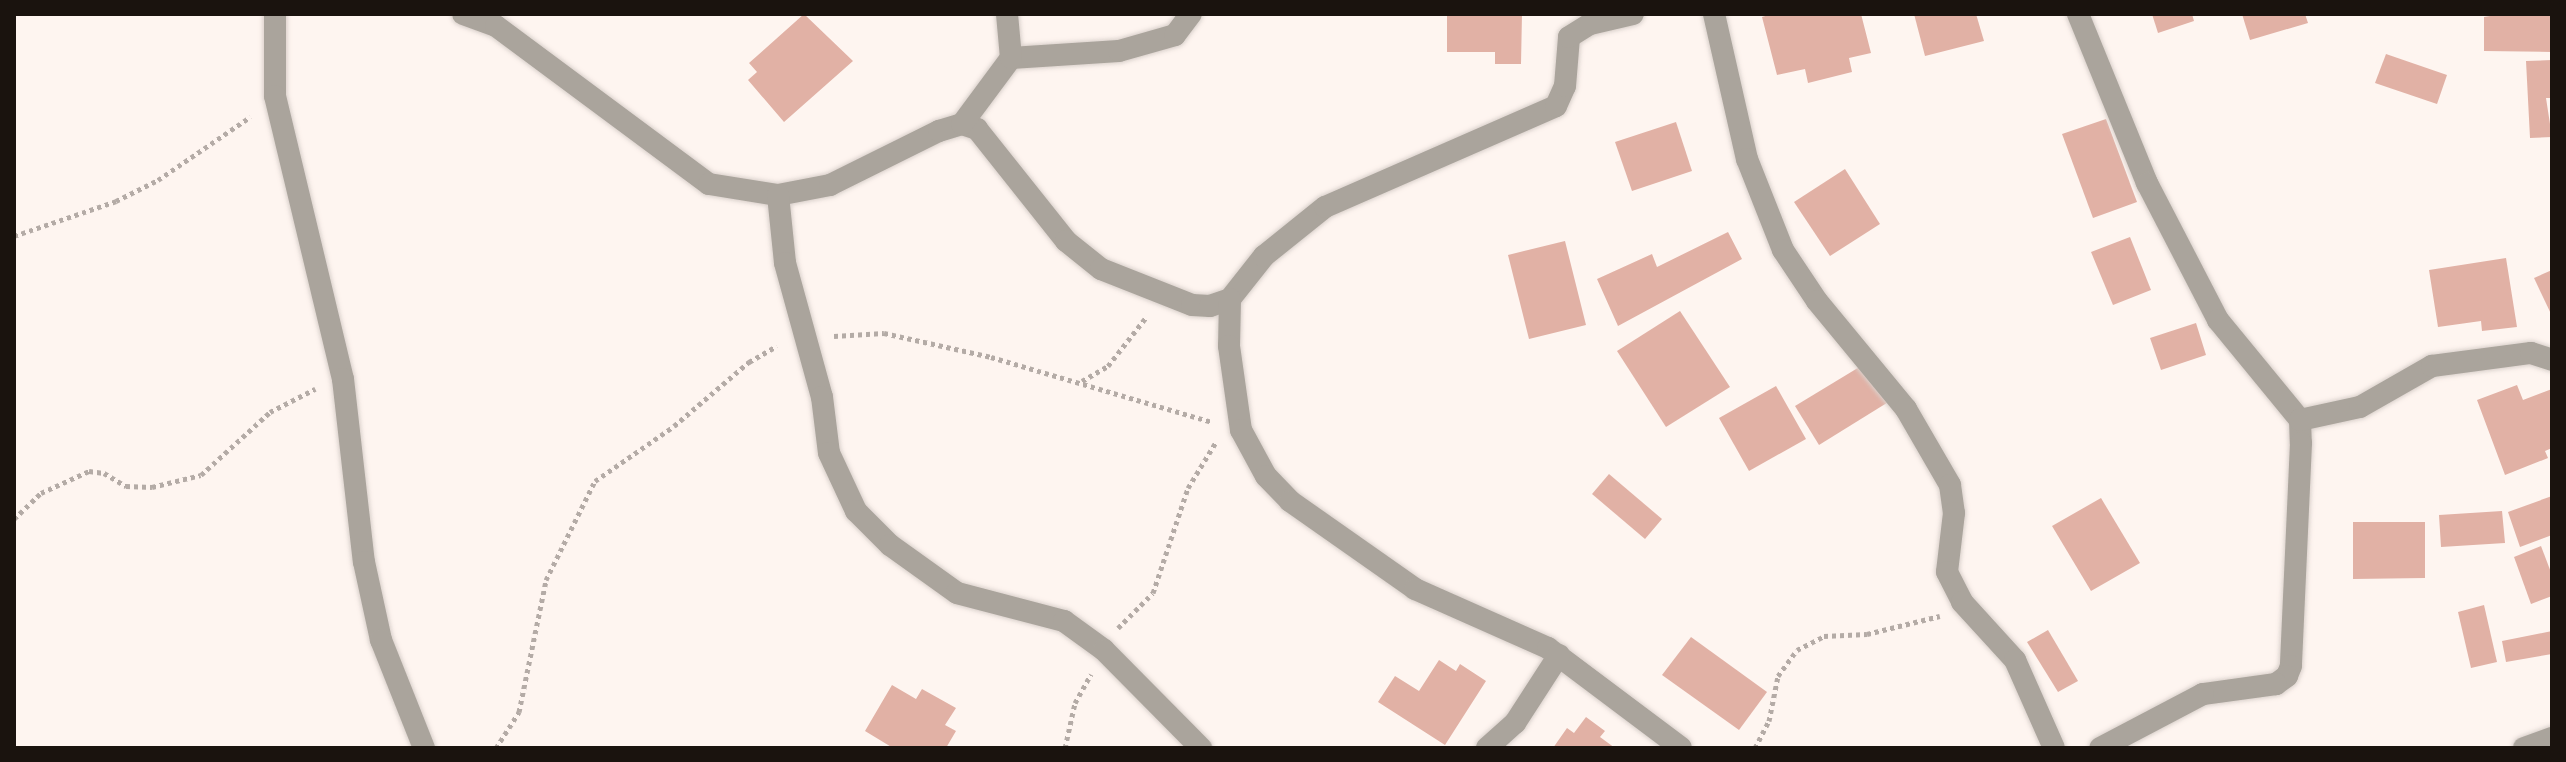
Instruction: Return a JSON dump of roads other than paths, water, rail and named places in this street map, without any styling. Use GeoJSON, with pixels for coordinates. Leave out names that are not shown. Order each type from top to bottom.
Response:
{"type":"FeatureCollection","features":[{"type":"Feature","properties":{"kind":"street"},"geometry":{"type":"LineString","coordinates":[[275,14],[275,96],[343,379],[364,562],[381,640],[424,748]]}},
{"type":"Feature","properties":{"kind":"street"},"geometry":{"type":"LineString","coordinates":[[463,14],[504,20],[709,184],[778,195],[830,185],[895,150],[962,124],[1011,58],[1007,14]]}},
{"type":"Feature","properties":{"kind":"street"},"geometry":{"type":"LineString","coordinates":[[1011,58],[1047,60],[1119,51],[1175,35],[1191,14]]}},
{"type":"Feature","properties":{"kind":"street"},"geometry":{"type":"LineString","coordinates":[[1633,14],[1590,24],[1569,37],[1565,86],[1556,106],[1325,207],[1264,256],[1230,299],[1229,346],[1241,430],[1266,476],[1290,501],[1415,589],[1559,655],[1681,748]]}},
{"type":"Feature","properties":{"kind":"street"},"geometry":{"type":"LineString","coordinates":[[1714,14],[1747,159],[1762,204],[1783,250],[1817,301],[1906,409],[1950,485],[1954,513],[1947,572],[1977,617],[2015,660],[2054,748]]}},
{"type":"Feature","properties":{"kind":"street"},"geometry":{"type":"LineString","coordinates":[[2078,14],[2147,183],[2218,320],[2300,420],[2291,666],[2287,676],[2276,684],[2203,694],[2100,748]]}},
{"type":"Feature","properties":{"kind":"street"},"geometry":{"type":"LineString","coordinates":[[962,124],[991,142],[1066,241],[1101,269],[1201,306],[1230,299]]}},
{"type":"Feature","properties":{"kind":"street"},"geometry":{"type":"LineString","coordinates":[[778,195],[785,263],[822,397],[829,453],[856,511],[890,545],[957,593],[1064,621],[1104,650],[1201,748]]}},
{"type":"Feature","properties":{"kind":"street"},"geometry":{"type":"LineString","coordinates":[[2300,420],[2360,407],[2432,366],[2531,353],[2552,360]]}},
{"type":"Feature","properties":{"kind":"street"},"geometry":{"type":"LineString","coordinates":[[1487,748],[1515,723],[1559,655]]}},
{"type":"Feature","properties":{"kind":"street"},"geometry":{"type":"LineString","coordinates":[[2524,748],[2552,738]]}}]}
